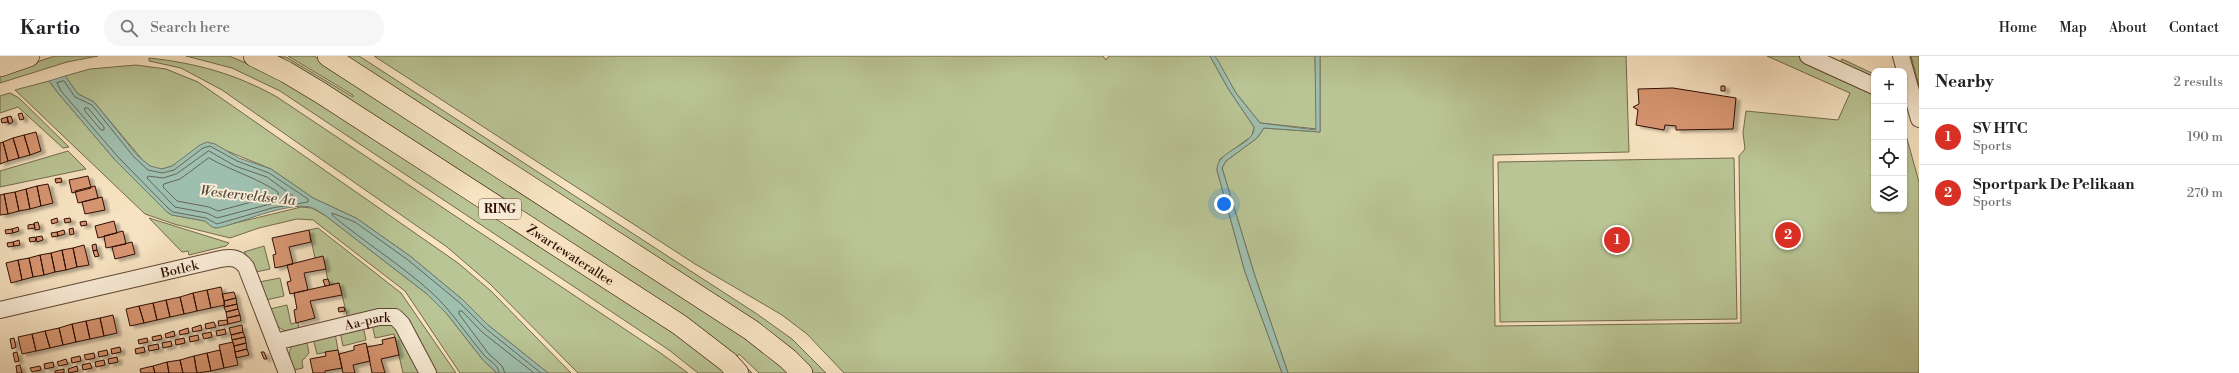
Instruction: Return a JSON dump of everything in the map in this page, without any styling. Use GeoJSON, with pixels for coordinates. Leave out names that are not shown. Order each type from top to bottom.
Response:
{"type":"FeatureCollection","features":[{"type":"Feature","properties":{"kind":"main road"},"geometry":{"type":"LineString","coordinates":[[0,66],[29,56]]}},
{"type":"Feature","properties":{"kind":"main road","name":"Zwartewaterallee"},"geometry":{"type":"LineString","coordinates":[[254,56],[286,72],[321,93],[680,325],[728,362],[738,373]]}},
{"type":"Feature","properties":{"kind":"main road","name":"RING"},"geometry":{"type":"LineString","coordinates":[[328,56],[745,326],[769,343],[802,373]]}},
{"type":"Feature","properties":{"kind":"street"},"geometry":{"type":"LineString","coordinates":[[1808,56],[1871,85]]}},
{"type":"Feature","properties":{"kind":"street"},"geometry":{"type":"LineString","coordinates":[[1901,56],[1919,119]]}},
{"type":"Feature","properties":{"kind":"street","name":"Botlek"},"geometry":{"type":"LineString","coordinates":[[0,310],[216,260],[234,258],[242,262],[246,267],[287,373]]}},
{"type":"Feature","properties":{"kind":"street","name":"Aa-park"},"geometry":{"type":"LineString","coordinates":[[275,342],[379,317],[395,317],[402,324],[428,373]]}},
{"type":"Feature","properties":{"kind":"green space"},"geometry":{"type":"Polygon","coordinates":[[[55,56],[98,56],[67,62],[0,83],[0,74],[55,56]]]}},
{"type":"Feature","properties":{"kind":"green space"},"geometry":{"type":"Polygon","coordinates":[[[186,56],[229,56],[279,77],[670,328],[726,373],[698,373],[669,350],[280,91],[232,68],[186,56]]]}},
{"type":"Feature","properties":{"kind":"green space"},"geometry":{"type":"Polygon","coordinates":[[[270,56],[286,57],[353,97],[353,95],[288,56],[314,56],[746,336],[791,373],[759,373],[739,354],[736,357],[752,373],[747,373],[270,56]]]}},
{"type":"Feature","properties":{"kind":"green space"},"geometry":{"type":"Polygon","coordinates":[[[341,56],[359,56],[757,314],[792,339],[826,373],[812,373],[341,56]]]}},
{"type":"Feature","properties":{"kind":"green space"},"geometry":{"type":"Polygon","coordinates":[[[374,56],[1103,56],[1106,60],[1109,56],[1210,56],[1229,90],[1254,127],[1252,136],[1220,159],[1217,170],[1245,272],[1282,373],[844,373],[807,334],[782,315],[695,264],[374,56]]]}},
{"type":"Feature","properties":{"kind":"green space"},"geometry":{"type":"Polygon","coordinates":[[[1214,56],[1315,56],[1317,129],[1260,123],[1236,93],[1214,56]]]}},
{"type":"Feature","properties":{"kind":"green space"},"geometry":{"type":"Polygon","coordinates":[[[1320,56],[1626,56],[1629,152],[1493,155],[1495,326],[1741,323],[1739,156],[1745,149],[1743,133],[1746,111],[1838,120],[1850,93],[1767,56],[1799,56],[1871,89],[1871,212],[1907,212],[1907,139],[1919,182],[1919,373],[1288,373],[1254,273],[1222,168],[1226,161],[1257,138],[1264,128],[1320,132],[1320,56]]]}},
{"type":"Feature","properties":{"kind":"green space"},"geometry":{"type":"Polygon","coordinates":[[[1911,56],[1919,56],[1919,86],[1911,56]]]}},
{"type":"Feature","properties":{"kind":"green space"},"geometry":{"type":"Polygon","coordinates":[[[149,58],[199,66],[231,76],[277,97],[659,352],[688,373],[578,373],[490,284],[447,247],[222,90],[181,68],[149,61],[149,58]]]}},
{"type":"Feature","properties":{"kind":"green space"},"geometry":{"type":"Polygon","coordinates":[[[1842,59],[1871,73],[1871,82],[1838,66],[1842,59]]]}},
{"type":"Feature","properties":{"kind":"green space"},"geometry":{"type":"Polygon","coordinates":[[[136,65],[166,69],[198,82],[458,263],[491,291],[571,373],[548,373],[488,325],[463,300],[410,256],[356,218],[313,198],[271,169],[227,151],[183,160],[162,169],[156,169],[145,163],[94,102],[78,94],[65,76],[90,69],[136,65]]]}},
{"type":"Feature","properties":{"kind":"green space"},"geometry":{"type":"Polygon","coordinates":[[[49,81],[116,161],[167,212],[172,215],[205,221],[215,228],[301,207],[312,208],[326,216],[427,294],[447,314],[483,360],[497,373],[460,373],[405,291],[313,220],[297,219],[259,228],[230,238],[174,224],[145,214],[15,90],[49,81]]]}},
{"type":"Feature","properties":{"kind":"green space"},"geometry":{"type":"Polygon","coordinates":[[[10,93],[19,98],[69,147],[63,148],[18,107],[0,113],[0,96],[10,93]]]}},
{"type":"Feature","properties":{"kind":"green space"},"geometry":{"type":"Polygon","coordinates":[[[68,151],[86,169],[0,187],[0,171],[68,151]]]}},
{"type":"Feature","properties":{"kind":"green space"},"geometry":{"type":"Polygon","coordinates":[[[1734,158],[1737,319],[1500,322],[1498,162],[1734,158]]]}},
{"type":"Feature","properties":{"kind":"green space"},"geometry":{"type":"Polygon","coordinates":[[[149,218],[229,243],[226,246],[189,255],[188,251],[182,252],[149,218]]]}},
{"type":"Feature","properties":{"kind":"green space"},"geometry":{"type":"Polygon","coordinates":[[[318,228],[401,293],[456,373],[435,373],[405,316],[397,309],[348,319],[339,283],[329,285],[323,257],[315,258],[309,230],[318,228]]]}},
{"type":"Feature","properties":{"kind":"green space"},"geometry":{"type":"Polygon","coordinates":[[[264,246],[270,269],[256,272],[244,252],[264,246]]]}},
{"type":"Feature","properties":{"kind":"green space"},"geometry":{"type":"Polygon","coordinates":[[[280,278],[284,296],[266,300],[259,282],[280,278]]]}},
{"type":"Feature","properties":{"kind":"green space"},"geometry":{"type":"Polygon","coordinates":[[[287,305],[291,324],[298,322],[299,330],[282,330],[277,324],[270,309],[287,305]]]}},
{"type":"Feature","properties":{"kind":"green space"},"geometry":{"type":"Polygon","coordinates":[[[394,323],[422,373],[403,373],[394,334],[375,338],[372,324],[394,323]]]}},
{"type":"Feature","properties":{"kind":"green space"},"geometry":{"type":"Polygon","coordinates":[[[363,326],[366,340],[343,346],[340,332],[363,326]]]}},
{"type":"Feature","properties":{"kind":"green space"},"geometry":{"type":"Polygon","coordinates":[[[335,333],[338,350],[317,354],[313,338],[335,333]]]}},
{"type":"Feature","properties":{"kind":"green space"},"geometry":{"type":"Polygon","coordinates":[[[306,339],[309,353],[302,361],[303,368],[294,370],[289,354],[290,350],[295,344],[306,339]]]}},
{"type":"Feature","properties":{"kind":"water"},"geometry":{"type":"Polygon","coordinates":[[[1210,56],[1214,56],[1217,59],[1236,93],[1260,123],[1316,130],[1315,56],[1320,56],[1320,132],[1264,128],[1257,138],[1226,161],[1222,168],[1254,273],[1288,373],[1282,373],[1245,272],[1217,170],[1218,163],[1223,157],[1249,138],[1253,133],[1254,127],[1229,90],[1210,56]]]}},
{"type":"Feature","properties":{"kind":"water","name":"Westerveldse Aa"},"geometry":{"type":"Polygon","coordinates":[[[65,76],[78,94],[94,102],[137,155],[150,166],[162,169],[172,166],[200,145],[207,142],[215,144],[239,158],[271,169],[313,198],[356,218],[410,256],[463,300],[488,325],[548,373],[497,373],[483,360],[447,314],[427,294],[326,216],[310,207],[289,207],[217,228],[212,227],[205,221],[172,215],[167,212],[116,161],[49,81],[65,76]]]}},
{"type":"Feature","properties":{"kind":"building"},"geometry":{"type":"Polygon","coordinates":[[[1721,86],[1725,86],[1725,91],[1721,91],[1721,86]]]}},
{"type":"Feature","properties":{"kind":"building"},"geometry":{"type":"Polygon","coordinates":[[[1673,88],[1736,98],[1733,129],[1676,130],[1676,126],[1665,125],[1664,130],[1636,125],[1638,110],[1633,107],[1639,104],[1638,89],[1673,88]]]}},
{"type":"Feature","properties":{"kind":"building"},"geometry":{"type":"Polygon","coordinates":[[[22,113],[24,119],[20,120],[18,114],[22,113]]]}},
{"type":"Feature","properties":{"kind":"building"},"geometry":{"type":"Polygon","coordinates":[[[11,116],[13,122],[9,124],[7,117],[11,116]]]}},
{"type":"Feature","properties":{"kind":"building"},"geometry":{"type":"Polygon","coordinates":[[[7,117],[8,122],[2,123],[1,119],[7,117]]]}},
{"type":"Feature","properties":{"kind":"building"},"geometry":{"type":"Polygon","coordinates":[[[36,132],[41,151],[30,155],[24,135],[36,132]]]}},
{"type":"Feature","properties":{"kind":"building"},"geometry":{"type":"Polygon","coordinates":[[[24,135],[30,155],[19,158],[13,138],[24,135]]]}},
{"type":"Feature","properties":{"kind":"building"},"geometry":{"type":"Polygon","coordinates":[[[13,138],[19,158],[8,161],[3,142],[13,138]]]}},
{"type":"Feature","properties":{"kind":"building"},"geometry":{"type":"Polygon","coordinates":[[[3,142],[8,161],[0,164],[0,143],[3,142]]]}},
{"type":"Feature","properties":{"kind":"building"},"geometry":{"type":"Polygon","coordinates":[[[88,176],[91,188],[72,193],[69,180],[88,176]]]}},
{"type":"Feature","properties":{"kind":"building"},"geometry":{"type":"Polygon","coordinates":[[[61,178],[62,182],[56,183],[55,179],[61,178]]]}},
{"type":"Feature","properties":{"kind":"building"},"geometry":{"type":"Polygon","coordinates":[[[48,184],[53,203],[41,206],[37,186],[48,184]]]}},
{"type":"Feature","properties":{"kind":"building"},"geometry":{"type":"Polygon","coordinates":[[[37,186],[41,206],[30,209],[26,189],[37,186]]]}},
{"type":"Feature","properties":{"kind":"building"},"geometry":{"type":"Polygon","coordinates":[[[95,186],[98,198],[78,203],[75,191],[95,186]]]}},
{"type":"Feature","properties":{"kind":"building"},"geometry":{"type":"Polygon","coordinates":[[[26,189],[30,209],[19,211],[15,192],[26,189]]]}},
{"type":"Feature","properties":{"kind":"building"},"geometry":{"type":"Polygon","coordinates":[[[15,192],[19,211],[8,214],[4,194],[15,192]]]}},
{"type":"Feature","properties":{"kind":"building"},"geometry":{"type":"Polygon","coordinates":[[[4,194],[8,214],[0,215],[0,195],[4,194]]]}},
{"type":"Feature","properties":{"kind":"building"},"geometry":{"type":"Polygon","coordinates":[[[102,197],[105,210],[85,214],[82,202],[102,197]]]}},
{"type":"Feature","properties":{"kind":"building"},"geometry":{"type":"Polygon","coordinates":[[[57,218],[58,222],[52,224],[51,220],[57,218]]]}},
{"type":"Feature","properties":{"kind":"building"},"geometry":{"type":"Polygon","coordinates":[[[70,218],[71,222],[65,223],[64,219],[70,218]]]}},
{"type":"Feature","properties":{"kind":"building"},"geometry":{"type":"Polygon","coordinates":[[[86,221],[87,225],[81,226],[80,222],[86,221]]]}},
{"type":"Feature","properties":{"kind":"building"},"geometry":{"type":"Polygon","coordinates":[[[114,221],[117,233],[98,238],[95,226],[114,221]]]}},
{"type":"Feature","properties":{"kind":"building"},"geometry":{"type":"Polygon","coordinates":[[[38,222],[40,229],[35,230],[34,223],[38,222]]]}},
{"type":"Feature","properties":{"kind":"building"},"geometry":{"type":"Polygon","coordinates":[[[34,224],[35,228],[28,229],[28,225],[34,224]]]}},
{"type":"Feature","properties":{"kind":"building"},"geometry":{"type":"Polygon","coordinates":[[[18,227],[19,231],[13,233],[12,229],[18,227]]]}},
{"type":"Feature","properties":{"kind":"building"},"geometry":{"type":"Polygon","coordinates":[[[73,228],[74,234],[70,235],[69,229],[73,228]]]}},
{"type":"Feature","properties":{"kind":"building"},"geometry":{"type":"Polygon","coordinates":[[[12,229],[13,233],[6,234],[5,230],[12,229]]]}},
{"type":"Feature","properties":{"kind":"building"},"geometry":{"type":"Polygon","coordinates":[[[64,230],[65,234],[58,236],[57,232],[64,230]]]}},
{"type":"Feature","properties":{"kind":"building"},"geometry":{"type":"Polygon","coordinates":[[[309,230],[311,242],[289,247],[293,264],[275,268],[273,255],[276,254],[272,238],[309,230]]]}},
{"type":"Feature","properties":{"kind":"building"},"geometry":{"type":"Polygon","coordinates":[[[123,231],[126,244],[106,248],[104,236],[123,231]]]}},
{"type":"Feature","properties":{"kind":"building"},"geometry":{"type":"Polygon","coordinates":[[[57,232],[58,236],[52,237],[51,233],[57,232]]]}},
{"type":"Feature","properties":{"kind":"building"},"geometry":{"type":"Polygon","coordinates":[[[42,236],[43,240],[37,242],[36,237],[42,236]]]}},
{"type":"Feature","properties":{"kind":"building"},"geometry":{"type":"Polygon","coordinates":[[[35,237],[36,241],[30,242],[29,238],[35,237]]]}},
{"type":"Feature","properties":{"kind":"building"},"geometry":{"type":"Polygon","coordinates":[[[19,240],[20,245],[14,246],[13,242],[19,240]]]}},
{"type":"Feature","properties":{"kind":"building"},"geometry":{"type":"Polygon","coordinates":[[[13,242],[14,246],[8,247],[7,243],[13,242]]]}},
{"type":"Feature","properties":{"kind":"building"},"geometry":{"type":"Polygon","coordinates":[[[132,242],[135,254],[115,259],[112,247],[132,242]]]}},
{"type":"Feature","properties":{"kind":"building"},"geometry":{"type":"Polygon","coordinates":[[[96,244],[97,250],[93,251],[92,245],[96,244]]]}},
{"type":"Feature","properties":{"kind":"building"},"geometry":{"type":"Polygon","coordinates":[[[84,245],[89,265],[77,267],[73,248],[84,245]]]}},
{"type":"Feature","properties":{"kind":"building"},"geometry":{"type":"Polygon","coordinates":[[[73,248],[77,267],[66,270],[62,250],[73,248]]]}},
{"type":"Feature","properties":{"kind":"building"},"geometry":{"type":"Polygon","coordinates":[[[62,250],[66,270],[55,272],[51,253],[62,250]]]}},
{"type":"Feature","properties":{"kind":"building"},"geometry":{"type":"Polygon","coordinates":[[[97,250],[99,256],[95,257],[93,251],[97,250]]]}},
{"type":"Feature","properties":{"kind":"building"},"geometry":{"type":"Polygon","coordinates":[[[51,253],[55,272],[44,275],[40,255],[51,253]]]}},
{"type":"Feature","properties":{"kind":"building"},"geometry":{"type":"Polygon","coordinates":[[[40,255],[44,275],[33,277],[29,258],[40,255]]]}},
{"type":"Feature","properties":{"kind":"building"},"geometry":{"type":"Polygon","coordinates":[[[323,256],[326,269],[304,273],[308,290],[290,294],[287,282],[291,281],[287,265],[323,256]]]}},
{"type":"Feature","properties":{"kind":"building"},"geometry":{"type":"Polygon","coordinates":[[[29,258],[33,277],[22,280],[18,260],[29,258]]]}},
{"type":"Feature","properties":{"kind":"building"},"geometry":{"type":"Polygon","coordinates":[[[18,260],[22,280],[11,283],[6,263],[18,260]]]}},
{"type":"Feature","properties":{"kind":"building"},"geometry":{"type":"Polygon","coordinates":[[[328,279],[330,285],[325,286],[323,280],[328,279]]]}},
{"type":"Feature","properties":{"kind":"building"},"geometry":{"type":"Polygon","coordinates":[[[339,283],[342,295],[310,301],[315,318],[296,323],[294,310],[297,309],[294,293],[339,283]]]}},
{"type":"Feature","properties":{"kind":"building"},"geometry":{"type":"Polygon","coordinates":[[[221,287],[225,305],[211,308],[207,290],[221,287]]]}},
{"type":"Feature","properties":{"kind":"building"},"geometry":{"type":"Polygon","coordinates":[[[207,290],[211,308],[197,311],[193,293],[207,290]]]}},
{"type":"Feature","properties":{"kind":"building"},"geometry":{"type":"Polygon","coordinates":[[[234,292],[236,298],[224,301],[222,294],[234,292]]]}},
{"type":"Feature","properties":{"kind":"building"},"geometry":{"type":"Polygon","coordinates":[[[193,293],[197,311],[184,314],[180,297],[193,293]]]}},
{"type":"Feature","properties":{"kind":"building"},"geometry":{"type":"Polygon","coordinates":[[[180,297],[184,314],[170,317],[166,300],[180,297]]]}},
{"type":"Feature","properties":{"kind":"building"},"geometry":{"type":"Polygon","coordinates":[[[236,298],[237,304],[224,307],[224,301],[236,298]]]}},
{"type":"Feature","properties":{"kind":"building"},"geometry":{"type":"Polygon","coordinates":[[[166,300],[170,317],[157,320],[153,303],[166,300]]]}},
{"type":"Feature","properties":{"kind":"building"},"geometry":{"type":"Polygon","coordinates":[[[153,303],[157,320],[144,323],[139,306],[153,303]]]}},
{"type":"Feature","properties":{"kind":"building"},"geometry":{"type":"Polygon","coordinates":[[[237,304],[238,309],[226,312],[224,307],[237,304]]]}},
{"type":"Feature","properties":{"kind":"building"},"geometry":{"type":"Polygon","coordinates":[[[139,306],[144,323],[130,326],[126,309],[139,306]]]}},
{"type":"Feature","properties":{"kind":"building"},"geometry":{"type":"Polygon","coordinates":[[[344,307],[345,311],[339,312],[338,308],[344,307]]]}},
{"type":"Feature","properties":{"kind":"building"},"geometry":{"type":"Polygon","coordinates":[[[238,309],[240,315],[227,318],[226,312],[238,309]]]}},
{"type":"Feature","properties":{"kind":"building"},"geometry":{"type":"Polygon","coordinates":[[[113,315],[117,333],[104,336],[100,318],[113,315]]]}},
{"type":"Feature","properties":{"kind":"building"},"geometry":{"type":"Polygon","coordinates":[[[240,315],[241,321],[228,324],[227,318],[240,315]]]}},
{"type":"Feature","properties":{"kind":"building"},"geometry":{"type":"Polygon","coordinates":[[[100,318],[104,336],[90,339],[86,321],[100,318]]]}},
{"type":"Feature","properties":{"kind":"building"},"geometry":{"type":"Polygon","coordinates":[[[227,320],[228,324],[219,326],[218,321],[227,320]]]}},
{"type":"Feature","properties":{"kind":"building"},"geometry":{"type":"Polygon","coordinates":[[[86,321],[90,339],[76,342],[72,324],[86,321]]]}},
{"type":"Feature","properties":{"kind":"building"},"geometry":{"type":"Polygon","coordinates":[[[214,322],[216,327],[206,329],[205,324],[214,322]]]}},
{"type":"Feature","properties":{"kind":"building"},"geometry":{"type":"Polygon","coordinates":[[[72,324],[76,342],[63,345],[59,328],[72,324]]]}},
{"type":"Feature","properties":{"kind":"building"},"geometry":{"type":"Polygon","coordinates":[[[201,325],[202,330],[193,332],[192,328],[201,325]]]}},
{"type":"Feature","properties":{"kind":"building"},"geometry":{"type":"Polygon","coordinates":[[[242,325],[243,332],[231,335],[229,328],[242,325]]]}},
{"type":"Feature","properties":{"kind":"building"},"geometry":{"type":"Polygon","coordinates":[[[59,328],[63,345],[50,348],[45,331],[59,328]]]}},
{"type":"Feature","properties":{"kind":"building"},"geometry":{"type":"Polygon","coordinates":[[[188,328],[189,333],[180,335],[179,331],[188,328]]]}},
{"type":"Feature","properties":{"kind":"building"},"geometry":{"type":"Polygon","coordinates":[[[225,329],[226,334],[217,336],[216,331],[225,329]]]}},
{"type":"Feature","properties":{"kind":"building"},"geometry":{"type":"Polygon","coordinates":[[[45,331],[50,348],[36,351],[32,334],[45,331]]]}},
{"type":"Feature","properties":{"kind":"building"},"geometry":{"type":"Polygon","coordinates":[[[174,331],[175,336],[166,338],[165,334],[174,331]]]}},
{"type":"Feature","properties":{"kind":"building"},"geometry":{"type":"Polygon","coordinates":[[[211,332],[212,337],[204,339],[202,334],[211,332]]]}},
{"type":"Feature","properties":{"kind":"building"},"geometry":{"type":"Polygon","coordinates":[[[243,332],[245,337],[232,340],[231,335],[243,332]]]}},
{"type":"Feature","properties":{"kind":"building"},"geometry":{"type":"Polygon","coordinates":[[[32,334],[36,351],[22,354],[18,337],[32,334]]]}},
{"type":"Feature","properties":{"kind":"building"},"geometry":{"type":"Polygon","coordinates":[[[161,335],[162,339],[153,341],[152,337],[161,335]]]}},
{"type":"Feature","properties":{"kind":"building"},"geometry":{"type":"Polygon","coordinates":[[[198,335],[199,340],[190,342],[189,337],[198,335]]]}},
{"type":"Feature","properties":{"kind":"building"},"geometry":{"type":"Polygon","coordinates":[[[245,337],[246,343],[234,346],[232,340],[245,337]]]}},
{"type":"Feature","properties":{"kind":"building"},"geometry":{"type":"Polygon","coordinates":[[[395,337],[399,355],[381,359],[385,373],[372,373],[367,347],[383,344],[382,340],[395,337]]]}},
{"type":"Feature","properties":{"kind":"building"},"geometry":{"type":"Polygon","coordinates":[[[14,338],[16,347],[12,349],[10,339],[14,338]]]}},
{"type":"Feature","properties":{"kind":"building"},"geometry":{"type":"Polygon","coordinates":[[[147,338],[148,342],[139,344],[138,340],[147,338]]]}},
{"type":"Feature","properties":{"kind":"building"},"geometry":{"type":"Polygon","coordinates":[[[184,338],[185,343],[176,345],[175,340],[184,338]]]}},
{"type":"Feature","properties":{"kind":"building"},"geometry":{"type":"Polygon","coordinates":[[[171,341],[172,346],[163,348],[162,343],[171,341]]]}},
{"type":"Feature","properties":{"kind":"building"},"geometry":{"type":"Polygon","coordinates":[[[233,342],[238,365],[224,368],[219,345],[233,342]]]}},
{"type":"Feature","properties":{"kind":"building"},"geometry":{"type":"Polygon","coordinates":[[[246,343],[247,349],[235,352],[234,346],[246,343]]]}},
{"type":"Feature","properties":{"kind":"building"},"geometry":{"type":"Polygon","coordinates":[[[366,343],[370,361],[353,365],[355,373],[343,373],[339,354],[354,350],[354,346],[366,343]]]}},
{"type":"Feature","properties":{"kind":"building"},"geometry":{"type":"Polygon","coordinates":[[[158,344],[159,349],[149,351],[148,346],[158,344]]]}},
{"type":"Feature","properties":{"kind":"building"},"geometry":{"type":"Polygon","coordinates":[[[120,347],[121,352],[112,354],[111,349],[120,347]]]}},
{"type":"Feature","properties":{"kind":"building"},"geometry":{"type":"Polygon","coordinates":[[[144,347],[145,352],[136,354],[135,349],[144,347]]]}},
{"type":"Feature","properties":{"kind":"building"},"geometry":{"type":"Polygon","coordinates":[[[247,349],[249,355],[236,358],[235,352],[247,349]]]}},
{"type":"Feature","properties":{"kind":"building"},"geometry":{"type":"Polygon","coordinates":[[[107,350],[108,355],[99,357],[98,352],[107,350]]]}},
{"type":"Feature","properties":{"kind":"building"},"geometry":{"type":"Polygon","coordinates":[[[220,350],[224,368],[211,371],[207,353],[220,350]]]}},
{"type":"Feature","properties":{"kind":"building"},"geometry":{"type":"Polygon","coordinates":[[[338,350],[342,368],[325,371],[325,373],[313,373],[310,359],[326,356],[325,352],[338,350]]]}},
{"type":"Feature","properties":{"kind":"building"},"geometry":{"type":"Polygon","coordinates":[[[17,352],[19,361],[15,362],[13,353],[17,352]]]}},
{"type":"Feature","properties":{"kind":"building"},"geometry":{"type":"Polygon","coordinates":[[[261,352],[264,352],[267,359],[264,359],[261,352]]]}},
{"type":"Feature","properties":{"kind":"building"},"geometry":{"type":"Polygon","coordinates":[[[94,353],[95,358],[86,360],[84,355],[94,353]]]}},
{"type":"Feature","properties":{"kind":"building"},"geometry":{"type":"Polygon","coordinates":[[[207,353],[211,371],[197,373],[194,356],[207,353]]]}},
{"type":"Feature","properties":{"kind":"building"},"geometry":{"type":"Polygon","coordinates":[[[80,356],[81,361],[72,363],[71,358],[80,356]]]}},
{"type":"Feature","properties":{"kind":"building"},"geometry":{"type":"Polygon","coordinates":[[[194,356],[197,373],[183,373],[180,360],[194,356]]]}},
{"type":"Feature","properties":{"kind":"building"},"geometry":{"type":"Polygon","coordinates":[[[117,357],[118,362],[109,364],[108,359],[117,357]]]}},
{"type":"Feature","properties":{"kind":"building"},"geometry":{"type":"Polygon","coordinates":[[[66,359],[68,364],[59,366],[57,362],[66,359]]]}},
{"type":"Feature","properties":{"kind":"building"},"geometry":{"type":"Polygon","coordinates":[[[104,360],[105,365],[96,367],[95,362],[104,360]]]}},
{"type":"Feature","properties":{"kind":"building"},"geometry":{"type":"Polygon","coordinates":[[[180,360],[183,373],[169,373],[167,362],[180,360]]]}},
{"type":"Feature","properties":{"kind":"building"},"geometry":{"type":"Polygon","coordinates":[[[53,362],[54,367],[45,369],[44,364],[53,362]]]}},
{"type":"Feature","properties":{"kind":"building"},"geometry":{"type":"Polygon","coordinates":[[[167,362],[169,373],[155,373],[153,366],[167,362]]]}},
{"type":"Feature","properties":{"kind":"building"},"geometry":{"type":"Polygon","coordinates":[[[90,363],[92,368],[83,370],[82,365],[90,363]]]}},
{"type":"Feature","properties":{"kind":"building"},"geometry":{"type":"Polygon","coordinates":[[[20,365],[22,373],[17,373],[16,366],[20,365]]]}},
{"type":"Feature","properties":{"kind":"building"},"geometry":{"type":"Polygon","coordinates":[[[40,366],[41,370],[32,372],[30,368],[40,366]]]}},
{"type":"Feature","properties":{"kind":"building"},"geometry":{"type":"Polygon","coordinates":[[[77,366],[78,371],[69,373],[68,369],[77,366]]]}},
{"type":"Feature","properties":{"kind":"building"},"geometry":{"type":"Polygon","coordinates":[[[153,366],[155,373],[141,373],[140,369],[153,366]]]}},
{"type":"Feature","properties":{"kind":"building"},"geometry":{"type":"Polygon","coordinates":[[[64,369],[64,373],[55,373],[55,371],[64,369]]]}},
{"type":"Feature","properties":{"kind":"place","name":"Sportpark De Pelikaan"},"geometry":{"type":"Point","coordinates":[1788,235]}},
{"type":"Feature","properties":{"kind":"place","name":"SV HTC"},"geometry":{"type":"Point","coordinates":[1617,240]}}]}
